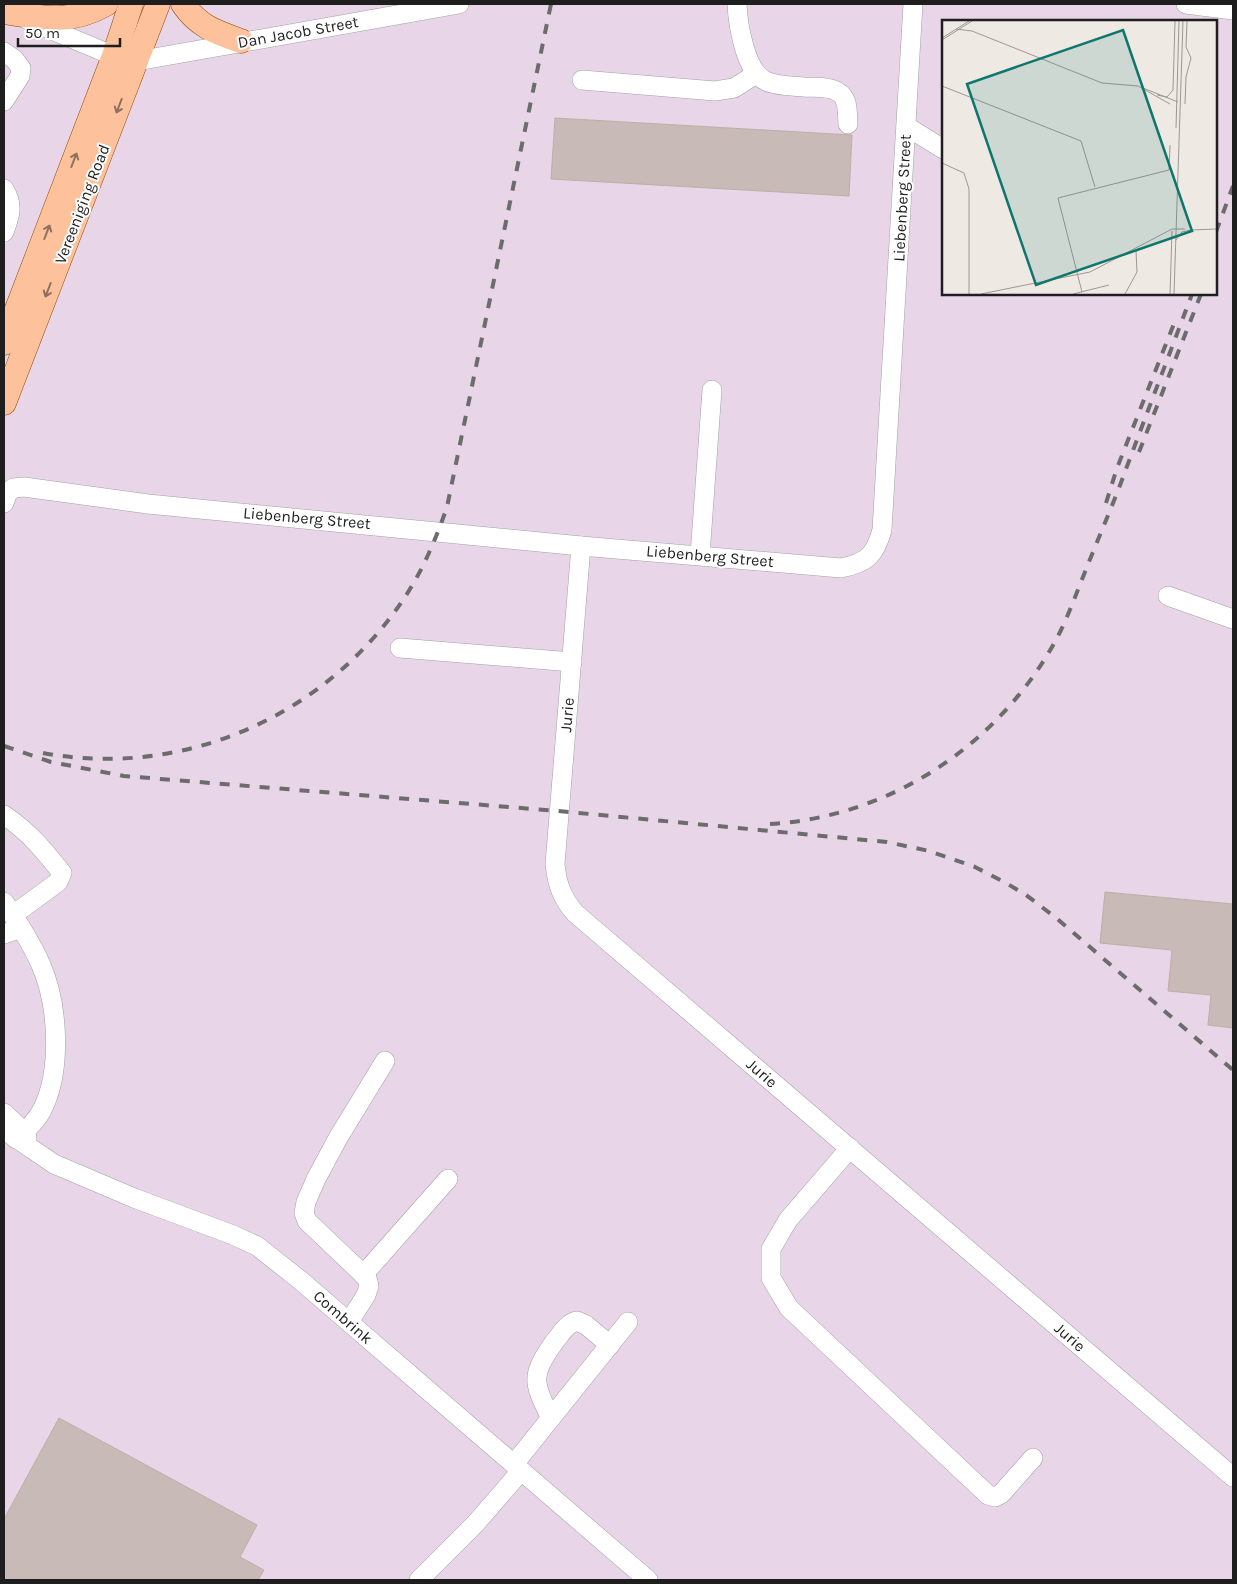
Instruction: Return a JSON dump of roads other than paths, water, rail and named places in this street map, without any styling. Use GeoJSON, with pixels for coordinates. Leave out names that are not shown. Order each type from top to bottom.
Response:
{"type":"FeatureCollection","features":[{"type":"Feature","properties":{"kind":"main road"},"geometry":{"type":"LineString","coordinates":[[7,12],[34,17],[66,19],[87,13],[106,4]]}},
{"type":"Feature","properties":{"kind":"main road","name":"Vereeniging Road"},"geometry":{"type":"LineString","coordinates":[[4,343],[114,56],[131,4]]}},
{"type":"Feature","properties":{"kind":"main road","name":"Vereeniging Road"},"geometry":{"type":"LineString","coordinates":[[4,403],[158,4]]}},
{"type":"Feature","properties":{"kind":"main road"},"geometry":{"type":"LineString","coordinates":[[183,4],[202,25],[214,32],[241,42]]}},
{"type":"Feature","properties":{"kind":"street","name":"Dan Jacob Street"},"geometry":{"type":"LineString","coordinates":[[137,61],[450,4]]}},
{"type":"Feature","properties":{"kind":"street"},"geometry":{"type":"LineString","coordinates":[[737,4],[746,53],[756,74],[766,81],[840,92],[846,101],[848,124]]}},
{"type":"Feature","properties":{"kind":"street","name":"Liebenberg Street"},"geometry":{"type":"LineString","coordinates":[[4,503],[7,494],[13,488],[24,487],[148,504],[581,546],[842,568],[855,565],[867,558],[878,544],[882,530],[913,4]]}},
{"type":"Feature","properties":{"kind":"street"},"geometry":{"type":"LineString","coordinates":[[1186,4],[1233,10]]}},
{"type":"Feature","properties":{"kind":"street"},"geometry":{"type":"LineString","coordinates":[[7,12],[114,56],[137,61]]}},
{"type":"Feature","properties":{"kind":"street"},"geometry":{"type":"LineString","coordinates":[[4,52],[14,59],[21,68],[20,76],[4,101]]}},
{"type":"Feature","properties":{"kind":"street"},"geometry":{"type":"LineString","coordinates":[[582,80],[715,91],[734,88],[756,74]]}},
{"type":"Feature","properties":{"kind":"street"},"geometry":{"type":"LineString","coordinates":[[906,126],[942,148]]}},
{"type":"Feature","properties":{"kind":"street"},"geometry":{"type":"LineString","coordinates":[[4,189],[10,198],[10,213],[4,232]]}},
{"type":"Feature","properties":{"kind":"street"},"geometry":{"type":"LineString","coordinates":[[700,555],[712,390]]}},
{"type":"Feature","properties":{"kind":"street","name":"Jurie"},"geometry":{"type":"LineString","coordinates":[[581,546],[555,864],[560,892],[567,904],[575,913],[1233,1477]]}},
{"type":"Feature","properties":{"kind":"street"},"geometry":{"type":"LineString","coordinates":[[1168,596],[1233,619]]}},
{"type":"Feature","properties":{"kind":"street"},"geometry":{"type":"LineString","coordinates":[[400,648],[572,662]]}},
{"type":"Feature","properties":{"kind":"street"},"geometry":{"type":"LineString","coordinates":[[4,815],[18,824],[37,841],[62,872],[58,882],[10,920],[31,943],[42,967],[49,989],[55,1028],[53,1073],[43,1108],[30,1126],[14,1134],[4,1113]]}},
{"type":"Feature","properties":{"kind":"street"},"geometry":{"type":"LineString","coordinates":[[349,1322],[366,1295],[369,1286],[367,1278],[307,1221],[304,1213],[312,1187],[333,1146],[385,1061]]}},
{"type":"Feature","properties":{"kind":"street","name":"Combrink"},"geometry":{"type":"LineString","coordinates":[[14,1134],[54,1164],[134,1198],[233,1235],[257,1246],[349,1322],[648,1580]]}},
{"type":"Feature","properties":{"kind":"street"},"geometry":{"type":"LineString","coordinates":[[850,1148],[788,1220],[770,1249],[771,1278],[789,1308],[988,1495],[995,1497],[1001,1494],[1033,1458]]}},
{"type":"Feature","properties":{"kind":"street"},"geometry":{"type":"LineString","coordinates":[[363,1275],[448,1179]]}},
{"type":"Feature","properties":{"kind":"street"},"geometry":{"type":"LineString","coordinates":[[551,1418],[539,1395],[536,1376],[542,1360],[569,1323],[577,1321],[586,1325],[610,1345]]}},
{"type":"Feature","properties":{"kind":"street"},"geometry":{"type":"LineString","coordinates":[[419,1580],[476,1522],[518,1468],[551,1418],[628,1322]]}},
{"type":"Feature","properties":{"kind":"railway"},"geometry":{"type":"LineString","coordinates":[[43,753],[95,759],[147,757],[197,747],[245,730],[291,707],[333,677],[371,641],[403,600],[428,555],[447,507],[551,4]]}},
{"type":"Feature","properties":{"kind":"railway"},"geometry":{"type":"LineString","coordinates":[[1217,229],[1233,186]]}},
{"type":"Feature","properties":{"kind":"railway"},"geometry":{"type":"LineString","coordinates":[[770,824],[815,818],[858,807],[899,790],[938,768],[973,742],[1005,711],[1033,676],[1057,638],[1068,614],[1119,488],[1192,295]]}},
{"type":"Feature","properties":{"kind":"railway"},"geometry":{"type":"LineString","coordinates":[[1139,452],[1201,295]]}},
{"type":"Feature","properties":{"kind":"railway"},"geometry":{"type":"LineString","coordinates":[[1106,503],[1117,468],[1177,316]]}},
{"type":"Feature","properties":{"kind":"railway"},"geometry":{"type":"LineString","coordinates":[[4,746],[51,762],[124,776],[558,811],[887,842],[929,851],[975,867],[1026,895],[1055,917],[1233,1070]]}}]}
